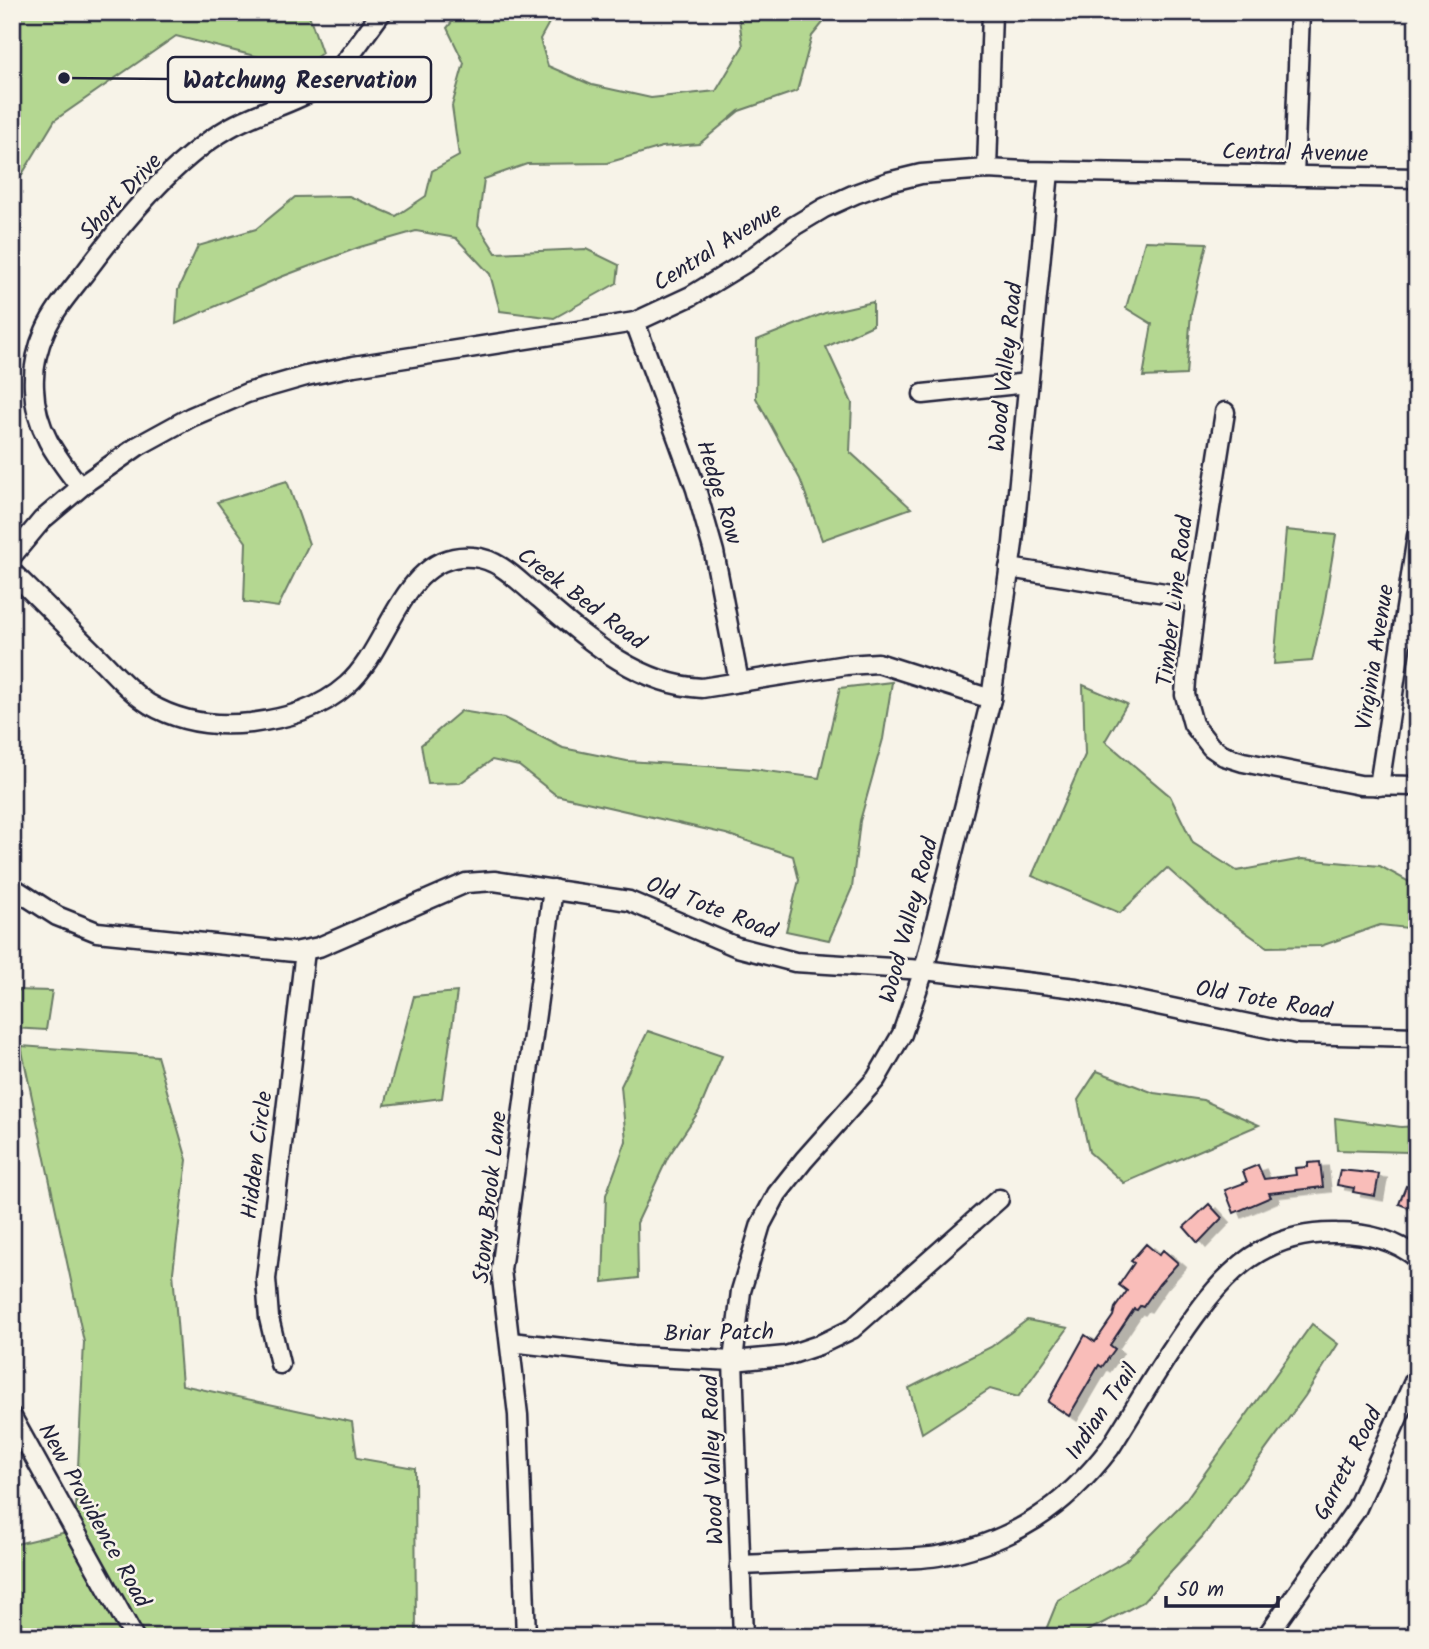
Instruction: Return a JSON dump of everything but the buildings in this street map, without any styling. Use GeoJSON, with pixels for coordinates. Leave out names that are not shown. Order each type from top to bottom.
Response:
{"type":"FeatureCollection","features":[{"type":"Feature","properties":{"kind":"street","name":"Short Drive"},"geometry":{"type":"LineString","coordinates":[[80,487],[52,451],[34,400],[36,359],[44,333],[55,313],[124,221],[155,189],[196,152],[227,129],[323,85],[382,12]]}},
{"type":"Feature","properties":{"kind":"street"},"geometry":{"type":"LineString","coordinates":[[987,169],[992,12]]}},
{"type":"Feature","properties":{"kind":"street"},"geometry":{"type":"LineString","coordinates":[[1294,176],[1300,12]]}},
{"type":"Feature","properties":{"kind":"street","name":"Central Avenue"},"geometry":{"type":"LineString","coordinates":[[12,556],[42,520],[80,487],[138,446],[191,417],[247,393],[306,376],[635,322],[691,296],[745,263],[794,226],[824,208],[888,182],[956,169],[1417,178]]}},
{"type":"Feature","properties":{"kind":"street","name":"Wood Valley Road"},"geometry":{"type":"LineString","coordinates":[[743,1637],[733,1361],[741,1291],[761,1224],[777,1194],[876,1079],[902,1034],[924,970],[991,699],[1009,568],[1049,172]]}},
{"type":"Feature","properties":{"kind":"street","name":"Hedge Row"},"geometry":{"type":"LineString","coordinates":[[635,322],[696,489],[714,552],[739,682]]}},
{"type":"Feature","properties":{"kind":"street"},"geometry":{"type":"LineString","coordinates":[[923,394],[1028,383]]}},
{"type":"Feature","properties":{"kind":"street","name":"Timber Line Road"},"geometry":{"type":"LineString","coordinates":[[1225,412],[1196,598],[1185,695],[1193,724],[1201,737],[1224,755],[1243,762],[1360,785],[1417,786]]}},
{"type":"Feature","properties":{"kind":"street","name":"Virginia Avenue"},"geometry":{"type":"LineString","coordinates":[[1379,786],[1417,536]]}},
{"type":"Feature","properties":{"kind":"street","name":"Creek Bed Road"},"geometry":{"type":"LineString","coordinates":[[12,572],[136,695],[171,715],[210,725],[225,726],[281,719],[310,710],[330,698],[365,666],[414,583],[423,573],[447,560],[460,557],[474,557],[500,565],[572,626],[632,669],[678,687],[702,688],[846,665],[878,663],[991,699]]}},
{"type":"Feature","properties":{"kind":"street"},"geometry":{"type":"LineString","coordinates":[[1009,568],[1196,598]]}},
{"type":"Feature","properties":{"kind":"street","name":"Old Tote Road"},"geometry":{"type":"LineString","coordinates":[[12,887],[57,916],[97,932],[278,951],[305,951],[466,883],[494,881],[629,901],[737,947],[795,962],[924,970],[1076,988],[1297,1034],[1417,1037]]}},
{"type":"Feature","properties":{"kind":"street","name":"Stony Brook Lane"},"geometry":{"type":"LineString","coordinates":[[526,1637],[518,1415],[501,1270],[553,888]]}},
{"type":"Feature","properties":{"kind":"street","name":"Hidden Circle"},"geometry":{"type":"LineString","coordinates":[[280,1364],[269,1318],[266,1279],[305,951]]}},
{"type":"Feature","properties":{"kind":"street","name":"Briar Patch"},"geometry":{"type":"LineString","coordinates":[[511,1342],[633,1356],[733,1361],[786,1356],[819,1345],[852,1329],[999,1199]]}},
{"type":"Feature","properties":{"kind":"street","name":"Indian Trail"},"geometry":{"type":"LineString","coordinates":[[740,1565],[935,1556],[987,1544],[1056,1506],[1094,1469],[1204,1303],[1226,1277],[1252,1256],[1290,1239],[1349,1233],[1399,1245],[1417,1258]]}},
{"type":"Feature","properties":{"kind":"street","name":"Garrett Road"},"geometry":{"type":"LineString","coordinates":[[1269,1636],[1356,1510],[1417,1375]]}},
{"type":"Feature","properties":{"kind":"street","name":"New Providence Road"},"geometry":{"type":"LineString","coordinates":[[12,1417],[18,1441],[134,1637]]}},
{"type":"Feature","properties":{"kind":"green space"},"geometry":{"type":"Polygon","coordinates":[[[12,12],[308,12],[322,53],[302,68],[176,36],[55,120],[12,191],[12,12]]]}},
{"type":"Feature","properties":{"kind":"green space"},"geometry":{"type":"Polygon","coordinates":[[[460,12],[555,12],[540,39],[548,66],[592,85],[651,98],[716,91],[743,46],[738,12],[832,12],[812,36],[797,91],[739,111],[699,144],[662,147],[607,163],[527,164],[484,179],[478,225],[496,253],[586,249],[619,265],[617,283],[554,318],[500,311],[490,274],[456,238],[416,231],[360,247],[281,277],[176,324],[178,290],[198,246],[256,229],[295,197],[349,196],[396,216],[426,196],[432,171],[459,156],[452,106],[464,63],[447,28],[460,12]]]}},
{"type":"Feature","properties":{"kind":"green space"},"geometry":{"type":"Polygon","coordinates":[[[1145,241],[1207,243],[1191,313],[1186,375],[1143,377],[1152,324],[1126,308],[1145,241]]]}},
{"type":"Feature","properties":{"kind":"green space"},"geometry":{"type":"Polygon","coordinates":[[[873,302],[873,325],[826,347],[852,403],[850,452],[911,508],[822,540],[800,479],[756,398],[757,340],[825,313],[873,302]]]}},
{"type":"Feature","properties":{"kind":"green space"},"geometry":{"type":"Polygon","coordinates":[[[287,481],[309,544],[278,607],[244,602],[246,542],[217,502],[287,481]]]}},
{"type":"Feature","properties":{"kind":"green space"},"geometry":{"type":"Polygon","coordinates":[[[1286,530],[1336,535],[1312,661],[1274,664],[1286,530]]]}},
{"type":"Feature","properties":{"kind":"green space"},"geometry":{"type":"Polygon","coordinates":[[[892,682],[883,739],[860,821],[852,888],[829,940],[786,931],[799,880],[793,856],[726,834],[556,795],[519,766],[492,760],[460,783],[428,784],[421,745],[461,711],[504,718],[563,748],[627,761],[753,769],[819,778],[840,688],[892,682]]]}},
{"type":"Feature","properties":{"kind":"green space"},"geometry":{"type":"Polygon","coordinates":[[[1083,685],[1127,704],[1105,741],[1170,796],[1193,843],[1237,871],[1302,859],[1380,866],[1417,886],[1417,929],[1380,925],[1321,946],[1267,947],[1214,910],[1167,868],[1120,913],[1032,876],[1085,755],[1083,685]]]}},
{"type":"Feature","properties":{"kind":"green space"},"geometry":{"type":"Polygon","coordinates":[[[12,990],[52,991],[46,1030],[12,1028],[12,990]]]}},
{"type":"Feature","properties":{"kind":"green space"},"geometry":{"type":"Polygon","coordinates":[[[457,992],[442,1098],[385,1105],[414,996],[457,992]]]}},
{"type":"Feature","properties":{"kind":"green space"},"geometry":{"type":"Polygon","coordinates":[[[648,1031],[722,1056],[699,1111],[668,1157],[637,1223],[638,1278],[603,1282],[606,1195],[626,1141],[621,1086],[648,1031]]]}},
{"type":"Feature","properties":{"kind":"green space"},"geometry":{"type":"Polygon","coordinates":[[[21,1046],[157,1056],[187,1160],[173,1272],[182,1385],[352,1422],[357,1458],[415,1468],[416,1637],[12,1637],[12,1545],[75,1530],[84,1342],[21,1046]]]}},
{"type":"Feature","properties":{"kind":"green space"},"geometry":{"type":"Polygon","coordinates":[[[1097,1071],[1154,1093],[1203,1100],[1259,1125],[1124,1183],[1089,1152],[1078,1100],[1097,1071]]]}},
{"type":"Feature","properties":{"kind":"green space"},"geometry":{"type":"Polygon","coordinates":[[[1335,1118],[1401,1127],[1417,1126],[1417,1158],[1408,1152],[1337,1150],[1335,1118]]]}},
{"type":"Feature","properties":{"kind":"green space"},"geometry":{"type":"Polygon","coordinates":[[[1027,1320],[1068,1328],[1018,1397],[990,1389],[922,1433],[909,1388],[991,1347],[1027,1320]]]}},
{"type":"Feature","properties":{"kind":"green space"},"geometry":{"type":"Polygon","coordinates":[[[1312,1324],[1338,1344],[1305,1396],[1203,1536],[1143,1602],[1076,1637],[1043,1637],[1058,1600],[1125,1561],[1184,1502],[1312,1324]]]}},
{"type":"Feature","properties":{"kind":"place","name":"Watchung Reservation"},"geometry":{"type":"Point","coordinates":[64,78]}}]}
